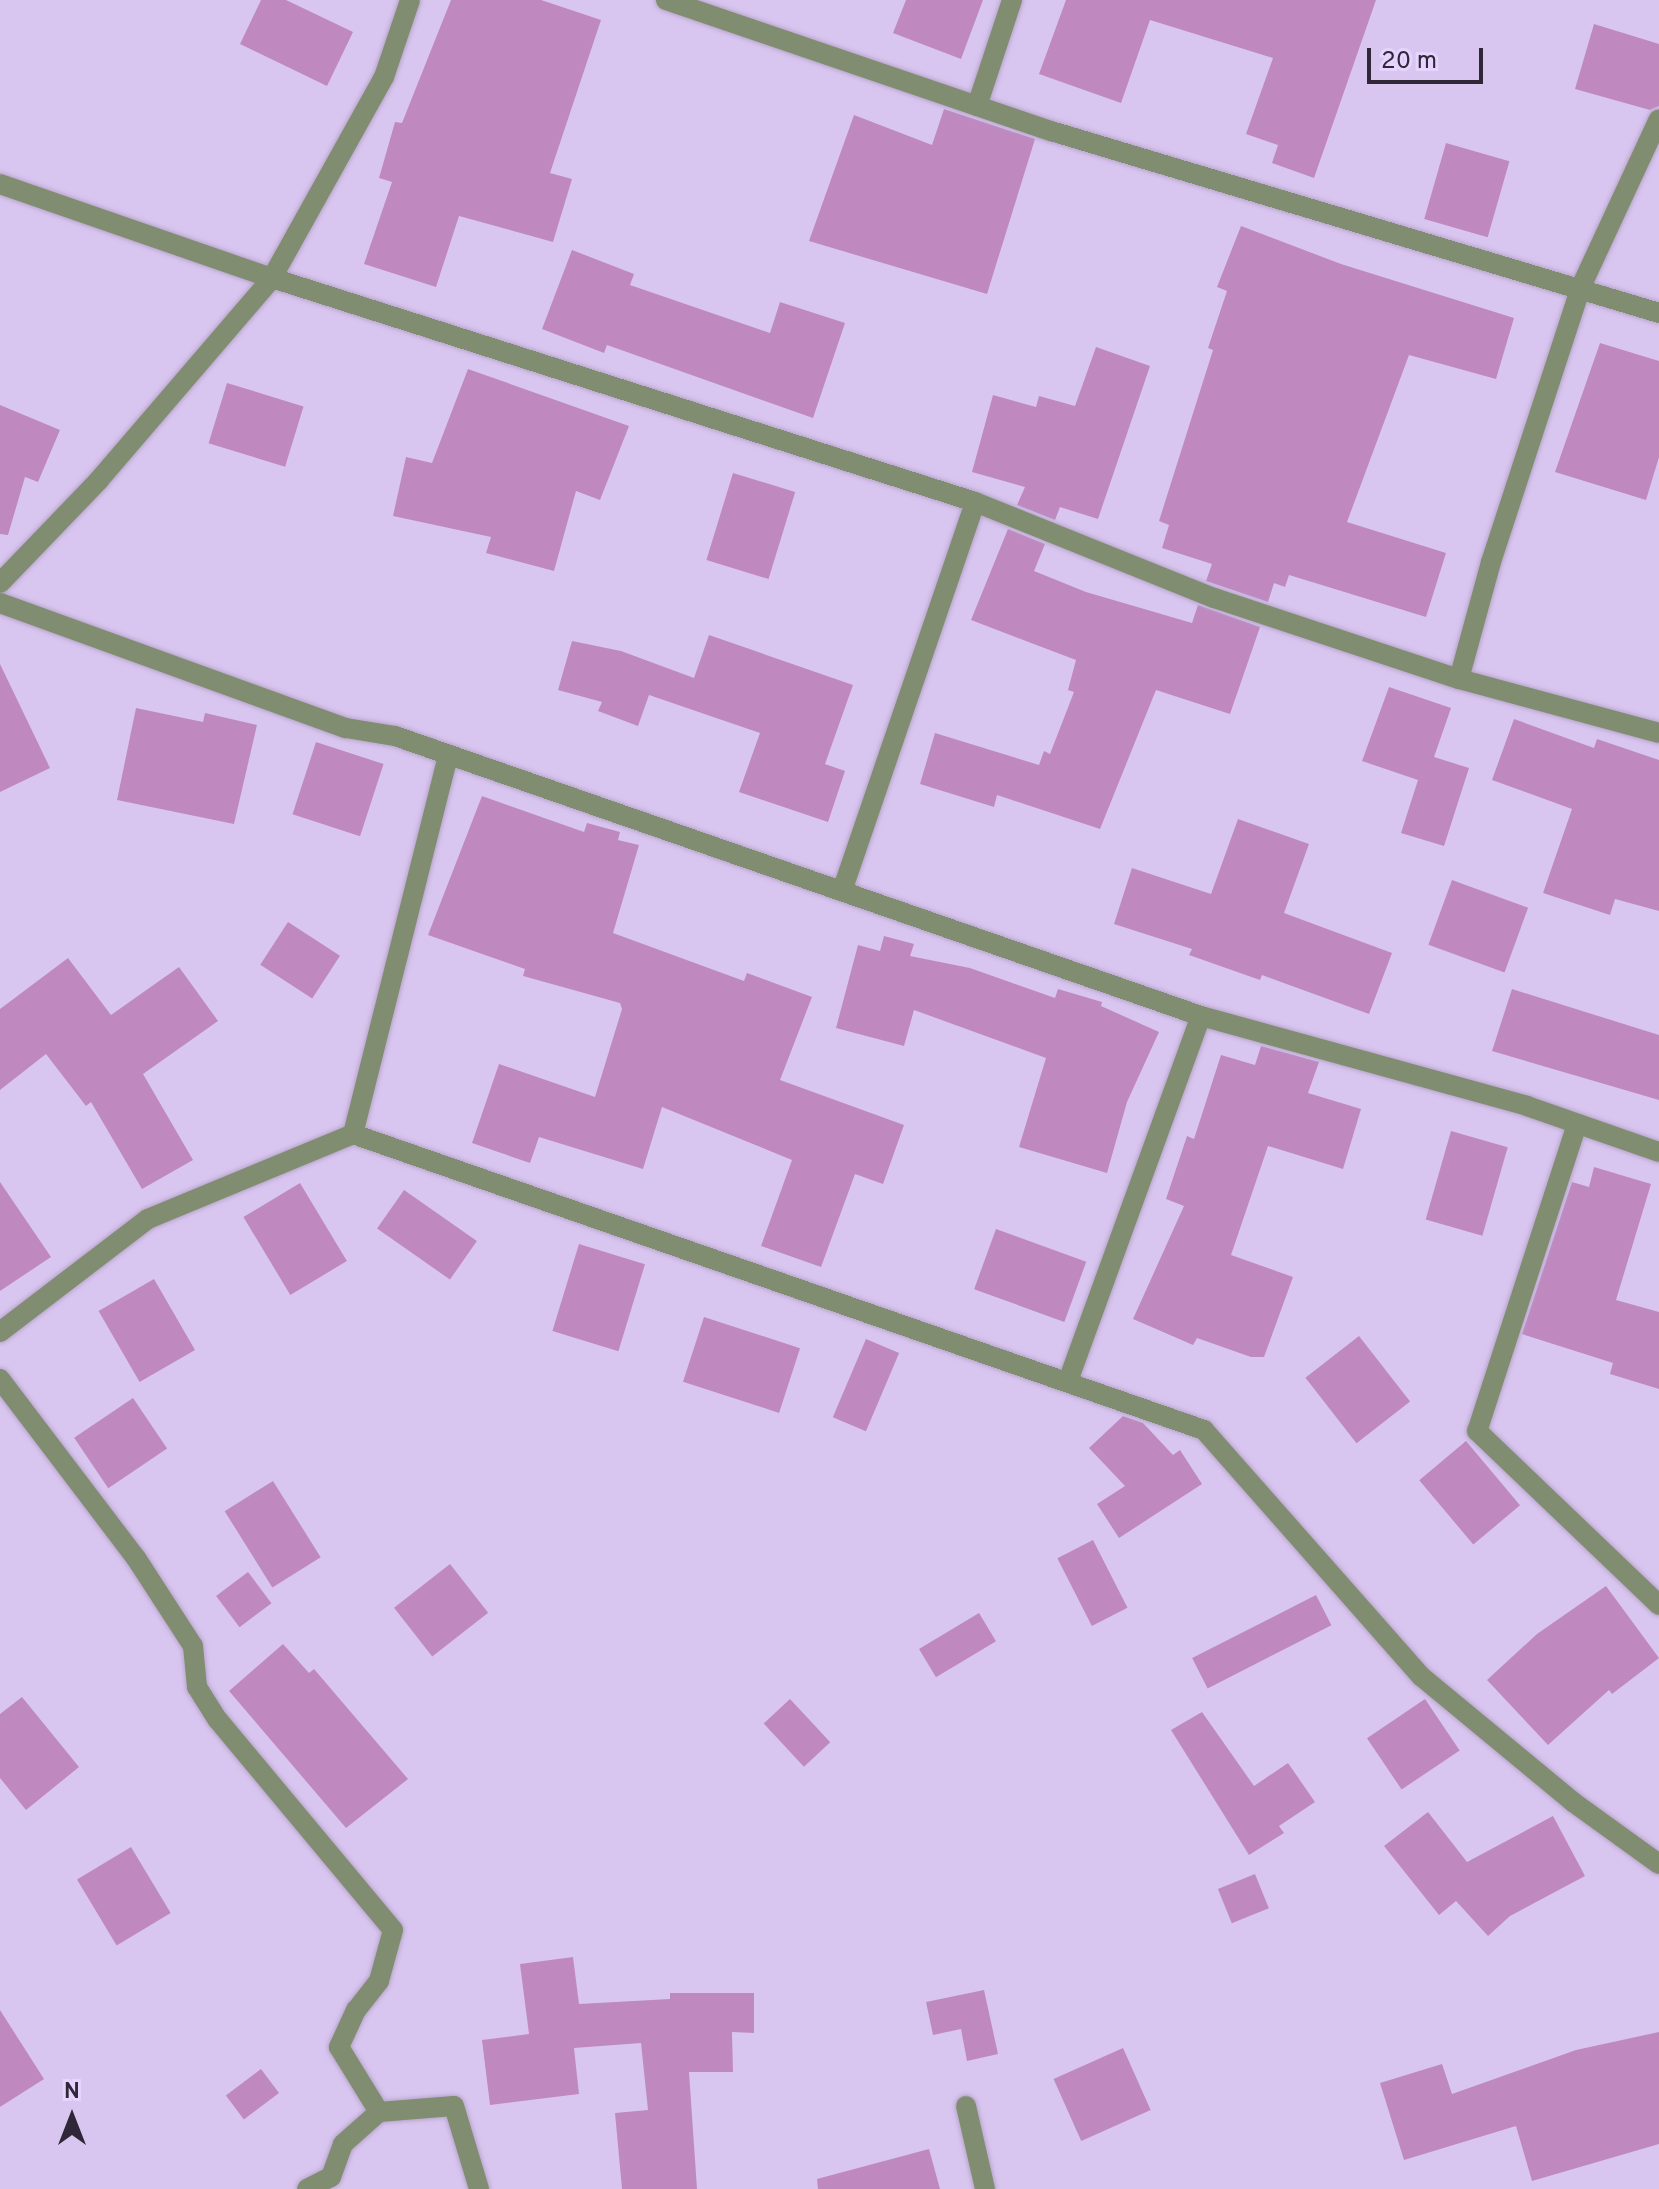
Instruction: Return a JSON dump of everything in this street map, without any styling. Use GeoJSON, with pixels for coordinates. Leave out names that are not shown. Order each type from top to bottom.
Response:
{"type":"FeatureCollection","features":[{"type":"Feature","properties":{"kind":"street"},"geometry":{"type":"LineString","coordinates":[[0,583],[99,480],[272,278],[384,77],[410,0]]}},
{"type":"Feature","properties":{"kind":"street"},"geometry":{"type":"LineString","coordinates":[[666,0],[977,106],[1659,313]]}},
{"type":"Feature","properties":{"kind":"street"},"geometry":{"type":"LineString","coordinates":[[977,106],[1012,0]]}},
{"type":"Feature","properties":{"kind":"street"},"geometry":{"type":"LineString","coordinates":[[1459,679],[1495,548],[1580,289],[1659,119]]}},
{"type":"Feature","properties":{"kind":"street"},"geometry":{"type":"LineString","coordinates":[[0,184],[272,278],[975,502],[1214,598],[1459,679],[1659,733]]}},
{"type":"Feature","properties":{"kind":"street"},"geometry":{"type":"LineString","coordinates":[[842,891],[975,502]]}},
{"type":"Feature","properties":{"kind":"street"},"geometry":{"type":"LineString","coordinates":[[0,603],[346,728],[395,736],[1201,1016],[1577,1124],[1659,1152]]}},
{"type":"Feature","properties":{"kind":"street"},"geometry":{"type":"LineString","coordinates":[[353,1134],[448,755]]}},
{"type":"Feature","properties":{"kind":"street"},"geometry":{"type":"LineString","coordinates":[[1068,1381],[1201,1016]]}},
{"type":"Feature","properties":{"kind":"street"},"geometry":{"type":"LineString","coordinates":[[1577,1124],[1477,1431],[1659,1605]]}},
{"type":"Feature","properties":{"kind":"street"},"geometry":{"type":"LineString","coordinates":[[0,1332],[148,1219],[353,1134],[1204,1430],[1422,1677],[1573,1802],[1659,1864]]}},
{"type":"Feature","properties":{"kind":"street"},"geometry":{"type":"LineString","coordinates":[[0,1379],[136,1558],[193,1646],[197,1687],[218,1720],[393,1930],[379,1981],[356,2010],[339,2047],[379,2112]]}},
{"type":"Feature","properties":{"kind":"street"},"geometry":{"type":"LineString","coordinates":[[307,2189],[331,2177],[343,2144],[379,2112],[454,2106],[479,2189]]}},
{"type":"Feature","properties":{"kind":"street"},"geometry":{"type":"LineString","coordinates":[[966,2106],[985,2189]]}},
{"type":"Feature","properties":{"kind":"building"},"geometry":{"type":"Polygon","coordinates":[[[261,0],[286,0],[353,32],[327,86],[240,44],[261,0]]]}},
{"type":"Feature","properties":{"kind":"building"},"geometry":{"type":"Polygon","coordinates":[[[451,0],[541,0],[601,20],[550,173],[572,179],[553,242],[459,216],[436,287],[364,264],[392,182],[379,178],[395,122],[402,123],[451,0]]]}},
{"type":"Feature","properties":{"kind":"building"},"geometry":{"type":"Polygon","coordinates":[[[906,0],[983,0],[961,59],[893,33],[906,0]]]}},
{"type":"Feature","properties":{"kind":"building"},"geometry":{"type":"Polygon","coordinates":[[[1066,0],[1376,0],[1314,178],[1272,163],[1278,145],[1246,134],[1273,58],[1150,20],[1121,103],[1039,74],[1066,0]]]}},
{"type":"Feature","properties":{"kind":"building"},"geometry":{"type":"Polygon","coordinates":[[[1594,24],[1659,44],[1659,106],[1650,110],[1575,89],[1594,24]]]}},
{"type":"Feature","properties":{"kind":"building"},"geometry":{"type":"Polygon","coordinates":[[[944,109],[1035,139],[987,294],[809,241],[854,115],[932,145],[944,109]]]}},
{"type":"Feature","properties":{"kind":"building"},"geometry":{"type":"Polygon","coordinates":[[[1446,143],[1509,161],[1488,237],[1424,219],[1446,143]]]}},
{"type":"Feature","properties":{"kind":"building"},"geometry":{"type":"Polygon","coordinates":[[[1241,226],[1341,264],[1514,318],[1496,379],[1409,355],[1347,522],[1446,553],[1426,617],[1289,575],[1285,587],[1274,583],[1268,602],[1206,581],[1212,564],[1162,548],[1169,525],[1159,521],[1213,350],[1208,348],[1227,291],[1217,287],[1241,226]]]}},
{"type":"Feature","properties":{"kind":"building"},"geometry":{"type":"Polygon","coordinates":[[[572,250],[634,274],[630,285],[770,333],[780,302],[845,323],[813,418],[607,345],[604,353],[542,329],[572,250]]]}},
{"type":"Feature","properties":{"kind":"building"},"geometry":{"type":"Polygon","coordinates":[[[1600,343],[1659,361],[1659,457],[1646,500],[1555,472],[1600,343]]]}},
{"type":"Feature","properties":{"kind":"building"},"geometry":{"type":"Polygon","coordinates":[[[1096,347],[1150,366],[1098,519],[1060,507],[1055,520],[1017,505],[1025,487],[972,472],[993,395],[1036,407],[1039,396],[1075,406],[1096,347]]]}},
{"type":"Feature","properties":{"kind":"building"},"geometry":{"type":"Polygon","coordinates":[[[468,369],[629,426],[600,500],[576,491],[554,571],[486,553],[491,537],[393,516],[406,457],[432,463],[468,369]]]}},
{"type":"Feature","properties":{"kind":"building"},"geometry":{"type":"Polygon","coordinates":[[[227,383],[304,406],[285,467],[209,443],[227,383]]]}},
{"type":"Feature","properties":{"kind":"building"},"geometry":{"type":"Polygon","coordinates":[[[0,405],[60,430],[38,482],[25,477],[8,535],[0,534],[0,405]]]}},
{"type":"Feature","properties":{"kind":"building"},"geometry":{"type":"Polygon","coordinates":[[[733,473],[795,492],[769,579],[706,560],[733,473]]]}},
{"type":"Feature","properties":{"kind":"building"},"geometry":{"type":"Polygon","coordinates":[[[1008,529],[1045,544],[1034,571],[1086,592],[1192,623],[1198,605],[1260,627],[1230,714],[1156,690],[1100,829],[997,795],[994,807],[920,784],[935,733],[1039,765],[1044,751],[1050,754],[1074,692],[1068,690],[1076,660],[971,620],[1008,529]]]}},
{"type":"Feature","properties":{"kind":"building"},"geometry":{"type":"Polygon","coordinates":[[[709,635],[853,685],[825,764],[845,771],[828,822],[739,792],[760,733],[649,695],[638,726],[598,711],[602,702],[558,690],[572,641],[621,651],[694,678],[709,635]]]}},
{"type":"Feature","properties":{"kind":"building"},"geometry":{"type":"Polygon","coordinates":[[[0,664],[50,768],[0,792],[0,664]]]}},
{"type":"Feature","properties":{"kind":"building"},"geometry":{"type":"Polygon","coordinates":[[[1389,687],[1451,708],[1434,757],[1469,768],[1444,846],[1401,833],[1418,780],[1362,761],[1389,687]]]}},
{"type":"Feature","properties":{"kind":"building"},"geometry":{"type":"Polygon","coordinates":[[[136,708],[203,722],[205,713],[257,725],[234,824],[117,800],[136,708]]]}},
{"type":"Feature","properties":{"kind":"building"},"geometry":{"type":"Polygon","coordinates":[[[1514,719],[1594,748],[1597,739],[1659,760],[1659,911],[1615,899],[1610,915],[1543,893],[1572,809],[1492,780],[1514,719]]]}},
{"type":"Feature","properties":{"kind":"building"},"geometry":{"type":"Polygon","coordinates":[[[316,742],[384,764],[360,836],[293,814],[316,742]]]}},
{"type":"Feature","properties":{"kind":"building"},"geometry":{"type":"Polygon","coordinates":[[[482,796],[584,832],[587,823],[620,832],[618,840],[639,845],[613,933],[744,981],[747,973],[812,997],[780,1080],[904,1125],[883,1184],[855,1174],[821,1267],[761,1246],[792,1160],[662,1107],[643,1169],[539,1137],[530,1163],[472,1143],[499,1064],[595,1097],[622,1009],[620,1003],[523,976],[525,969],[428,935],[482,796]]]}},
{"type":"Feature","properties":{"kind":"building"},"geometry":{"type":"Polygon","coordinates":[[[1238,819],[1309,844],[1284,913],[1392,953],[1369,1014],[1262,975],[1260,980],[1189,955],[1192,949],[1114,924],[1132,868],[1211,894],[1238,819]]]}},
{"type":"Feature","properties":{"kind":"building"},"geometry":{"type":"Polygon","coordinates":[[[1452,880],[1528,908],[1505,973],[1428,945],[1452,880]]]}},
{"type":"Feature","properties":{"kind":"building"},"geometry":{"type":"Polygon","coordinates":[[[288,922],[340,956],[312,999],[260,965],[288,922]]]}},
{"type":"Feature","properties":{"kind":"building"},"geometry":{"type":"Polygon","coordinates":[[[884,936],[914,944],[910,956],[970,968],[1055,998],[1058,989],[1102,1002],[1101,1006],[1159,1032],[1127,1102],[1107,1173],[1019,1147],[1046,1058],[914,1010],[904,1046],[836,1028],[858,945],[880,951],[884,936]]]}},
{"type":"Feature","properties":{"kind":"building"},"geometry":{"type":"Polygon","coordinates":[[[68,958],[111,1015],[179,967],[218,1021],[143,1074],[193,1160],[142,1189],[91,1102],[86,1106],[46,1054],[0,1090],[0,1009],[68,958]]]}},
{"type":"Feature","properties":{"kind":"building"},"geometry":{"type":"Polygon","coordinates":[[[1512,989],[1659,1035],[1659,1100],[1492,1051],[1512,989]]]}},
{"type":"Feature","properties":{"kind":"building"},"geometry":{"type":"Polygon","coordinates":[[[1261,1046],[1319,1062],[1308,1093],[1361,1109],[1343,1169],[1268,1146],[1231,1255],[1293,1277],[1264,1357],[1251,1357],[1197,1338],[1193,1345],[1133,1319],[1184,1206],[1166,1199],[1187,1136],[1194,1139],[1221,1055],[1255,1065],[1261,1046]]]}},
{"type":"Feature","properties":{"kind":"building"},"geometry":{"type":"Polygon","coordinates":[[[1451,1131],[1508,1147],[1482,1236],[1426,1219],[1451,1131]]]}},
{"type":"Feature","properties":{"kind":"building"},"geometry":{"type":"Polygon","coordinates":[[[1594,1167],[1651,1184],[1616,1300],[1659,1312],[1659,1389],[1610,1374],[1613,1363],[1522,1334],[1572,1182],[1589,1187],[1594,1167]]]}},
{"type":"Feature","properties":{"kind":"building"},"geometry":{"type":"Polygon","coordinates":[[[0,1182],[51,1257],[0,1291],[0,1182]]]}},
{"type":"Feature","properties":{"kind":"building"},"geometry":{"type":"Polygon","coordinates":[[[300,1183],[347,1261],[290,1295],[243,1217],[300,1183]]]}},
{"type":"Feature","properties":{"kind":"building"},"geometry":{"type":"Polygon","coordinates":[[[404,1190],[477,1241],[450,1280],[377,1229],[404,1190]]]}},
{"type":"Feature","properties":{"kind":"building"},"geometry":{"type":"Polygon","coordinates":[[[996,1229],[1086,1262],[1064,1322],[974,1289],[996,1229]]]}},
{"type":"Feature","properties":{"kind":"building"},"geometry":{"type":"Polygon","coordinates":[[[579,1244],[645,1264],[618,1351],[552,1331],[579,1244]]]}},
{"type":"Feature","properties":{"kind":"building"},"geometry":{"type":"Polygon","coordinates":[[[154,1279],[195,1350],[140,1382],[99,1311],[154,1279]]]}},
{"type":"Feature","properties":{"kind":"building"},"geometry":{"type":"Polygon","coordinates":[[[704,1317],[800,1348],[779,1413],[683,1382],[704,1317]]]}},
{"type":"Feature","properties":{"kind":"building"},"geometry":{"type":"Polygon","coordinates":[[[1359,1336],[1410,1401],[1357,1443],[1305,1378],[1359,1336]]]}},
{"type":"Feature","properties":{"kind":"building"},"geometry":{"type":"Polygon","coordinates":[[[866,1339],[899,1353],[866,1431],[833,1417],[866,1339]]]}},
{"type":"Feature","properties":{"kind":"building"},"geometry":{"type":"Polygon","coordinates":[[[133,1398],[167,1449],[108,1488],[74,1438],[133,1398]]]}},
{"type":"Feature","properties":{"kind":"building"},"geometry":{"type":"Polygon","coordinates":[[[1123,1416],[1143,1423],[1173,1455],[1180,1450],[1202,1484],[1119,1538],[1097,1504],[1125,1486],[1089,1448],[1123,1416]]]}},
{"type":"Feature","properties":{"kind":"building"},"geometry":{"type":"Polygon","coordinates":[[[1466,1441],[1520,1505],[1473,1545],[1419,1480],[1466,1441]]]}},
{"type":"Feature","properties":{"kind":"building"},"geometry":{"type":"Polygon","coordinates":[[[273,1481],[321,1557],[272,1588],[225,1511],[273,1481]]]}},
{"type":"Feature","properties":{"kind":"building"},"geometry":{"type":"Polygon","coordinates":[[[1093,1540],[1128,1608],[1092,1626],[1057,1558],[1093,1540]]]}},
{"type":"Feature","properties":{"kind":"building"},"geometry":{"type":"Polygon","coordinates":[[[450,1564],[488,1613],[432,1657],[394,1608],[450,1564]]]}},
{"type":"Feature","properties":{"kind":"building"},"geometry":{"type":"Polygon","coordinates":[[[248,1572],[271,1603],[240,1627],[216,1596],[248,1572]]]}},
{"type":"Feature","properties":{"kind":"building"},"geometry":{"type":"Polygon","coordinates":[[[1606,1586],[1659,1658],[1612,1694],[1609,1690],[1548,1745],[1487,1680],[1537,1634],[1606,1586]]]}},
{"type":"Feature","properties":{"kind":"building"},"geometry":{"type":"Polygon","coordinates":[[[1316,1595],[1331,1625],[1208,1688],[1192,1658],[1316,1595]]]}},
{"type":"Feature","properties":{"kind":"building"},"geometry":{"type":"Polygon","coordinates":[[[979,1613],[996,1641],[936,1677],[919,1649],[979,1613]]]}},
{"type":"Feature","properties":{"kind":"building"},"geometry":{"type":"Polygon","coordinates":[[[283,1644],[309,1673],[314,1669],[408,1779],[346,1828],[229,1691],[283,1644]]]}},
{"type":"Feature","properties":{"kind":"building"},"geometry":{"type":"Polygon","coordinates":[[[22,1697],[79,1767],[26,1810],[0,1778],[0,1714],[22,1697]]]}},
{"type":"Feature","properties":{"kind":"building"},"geometry":{"type":"Polygon","coordinates":[[[790,1699],[830,1742],[804,1767],[764,1724],[790,1699]]]}},
{"type":"Feature","properties":{"kind":"building"},"geometry":{"type":"Polygon","coordinates":[[[1425,1699],[1460,1750],[1402,1790],[1367,1738],[1425,1699]]]}},
{"type":"Feature","properties":{"kind":"building"},"geometry":{"type":"Polygon","coordinates":[[[1202,1712],[1254,1786],[1288,1763],[1315,1802],[1279,1826],[1284,1833],[1249,1855],[1171,1730],[1202,1712]]]}},
{"type":"Feature","properties":{"kind":"building"},"geometry":{"type":"Polygon","coordinates":[[[1428,1812],[1467,1862],[1553,1816],[1585,1876],[1510,1916],[1488,1936],[1456,1901],[1439,1915],[1384,1846],[1428,1812]]]}},
{"type":"Feature","properties":{"kind":"building"},"geometry":{"type":"Polygon","coordinates":[[[131,1847],[171,1913],[117,1945],[77,1879],[131,1847]]]}},
{"type":"Feature","properties":{"kind":"building"},"geometry":{"type":"Polygon","coordinates":[[[1255,1874],[1269,1908],[1232,1923],[1218,1889],[1255,1874]]]}},
{"type":"Feature","properties":{"kind":"building"},"geometry":{"type":"Polygon","coordinates":[[[573,1957],[579,2004],[670,1999],[670,1993],[754,1993],[754,2033],[732,2032],[733,2072],[689,2072],[697,2189],[622,2189],[615,2113],[648,2110],[641,2043],[574,2048],[579,2094],[490,2105],[482,2040],[529,2034],[520,1964],[573,1957]]]}},
{"type":"Feature","properties":{"kind":"building"},"geometry":{"type":"Polygon","coordinates":[[[984,1990],[998,2054],[967,2061],[961,2029],[933,2035],[926,2002],[984,1990]]]}},
{"type":"Feature","properties":{"kind":"building"},"geometry":{"type":"Polygon","coordinates":[[[0,2010],[44,2079],[0,2107],[0,2010]]]}},
{"type":"Feature","properties":{"kind":"building"},"geometry":{"type":"Polygon","coordinates":[[[1659,2032],[1659,2144],[1532,2181],[1516,2126],[1404,2160],[1380,2083],[1442,2064],[1452,2094],[1576,2050],[1659,2032]]]}},
{"type":"Feature","properties":{"kind":"building"},"geometry":{"type":"Polygon","coordinates":[[[1123,2048],[1151,2110],[1081,2141],[1054,2079],[1123,2048]]]}},
{"type":"Feature","properties":{"kind":"building"},"geometry":{"type":"Polygon","coordinates":[[[261,2069],[279,2093],[244,2119],[226,2095],[261,2069]]]}},
{"type":"Feature","properties":{"kind":"building"},"geometry":{"type":"Polygon","coordinates":[[[929,2149],[940,2189],[818,2189],[817,2179],[929,2149]]]}}]}
